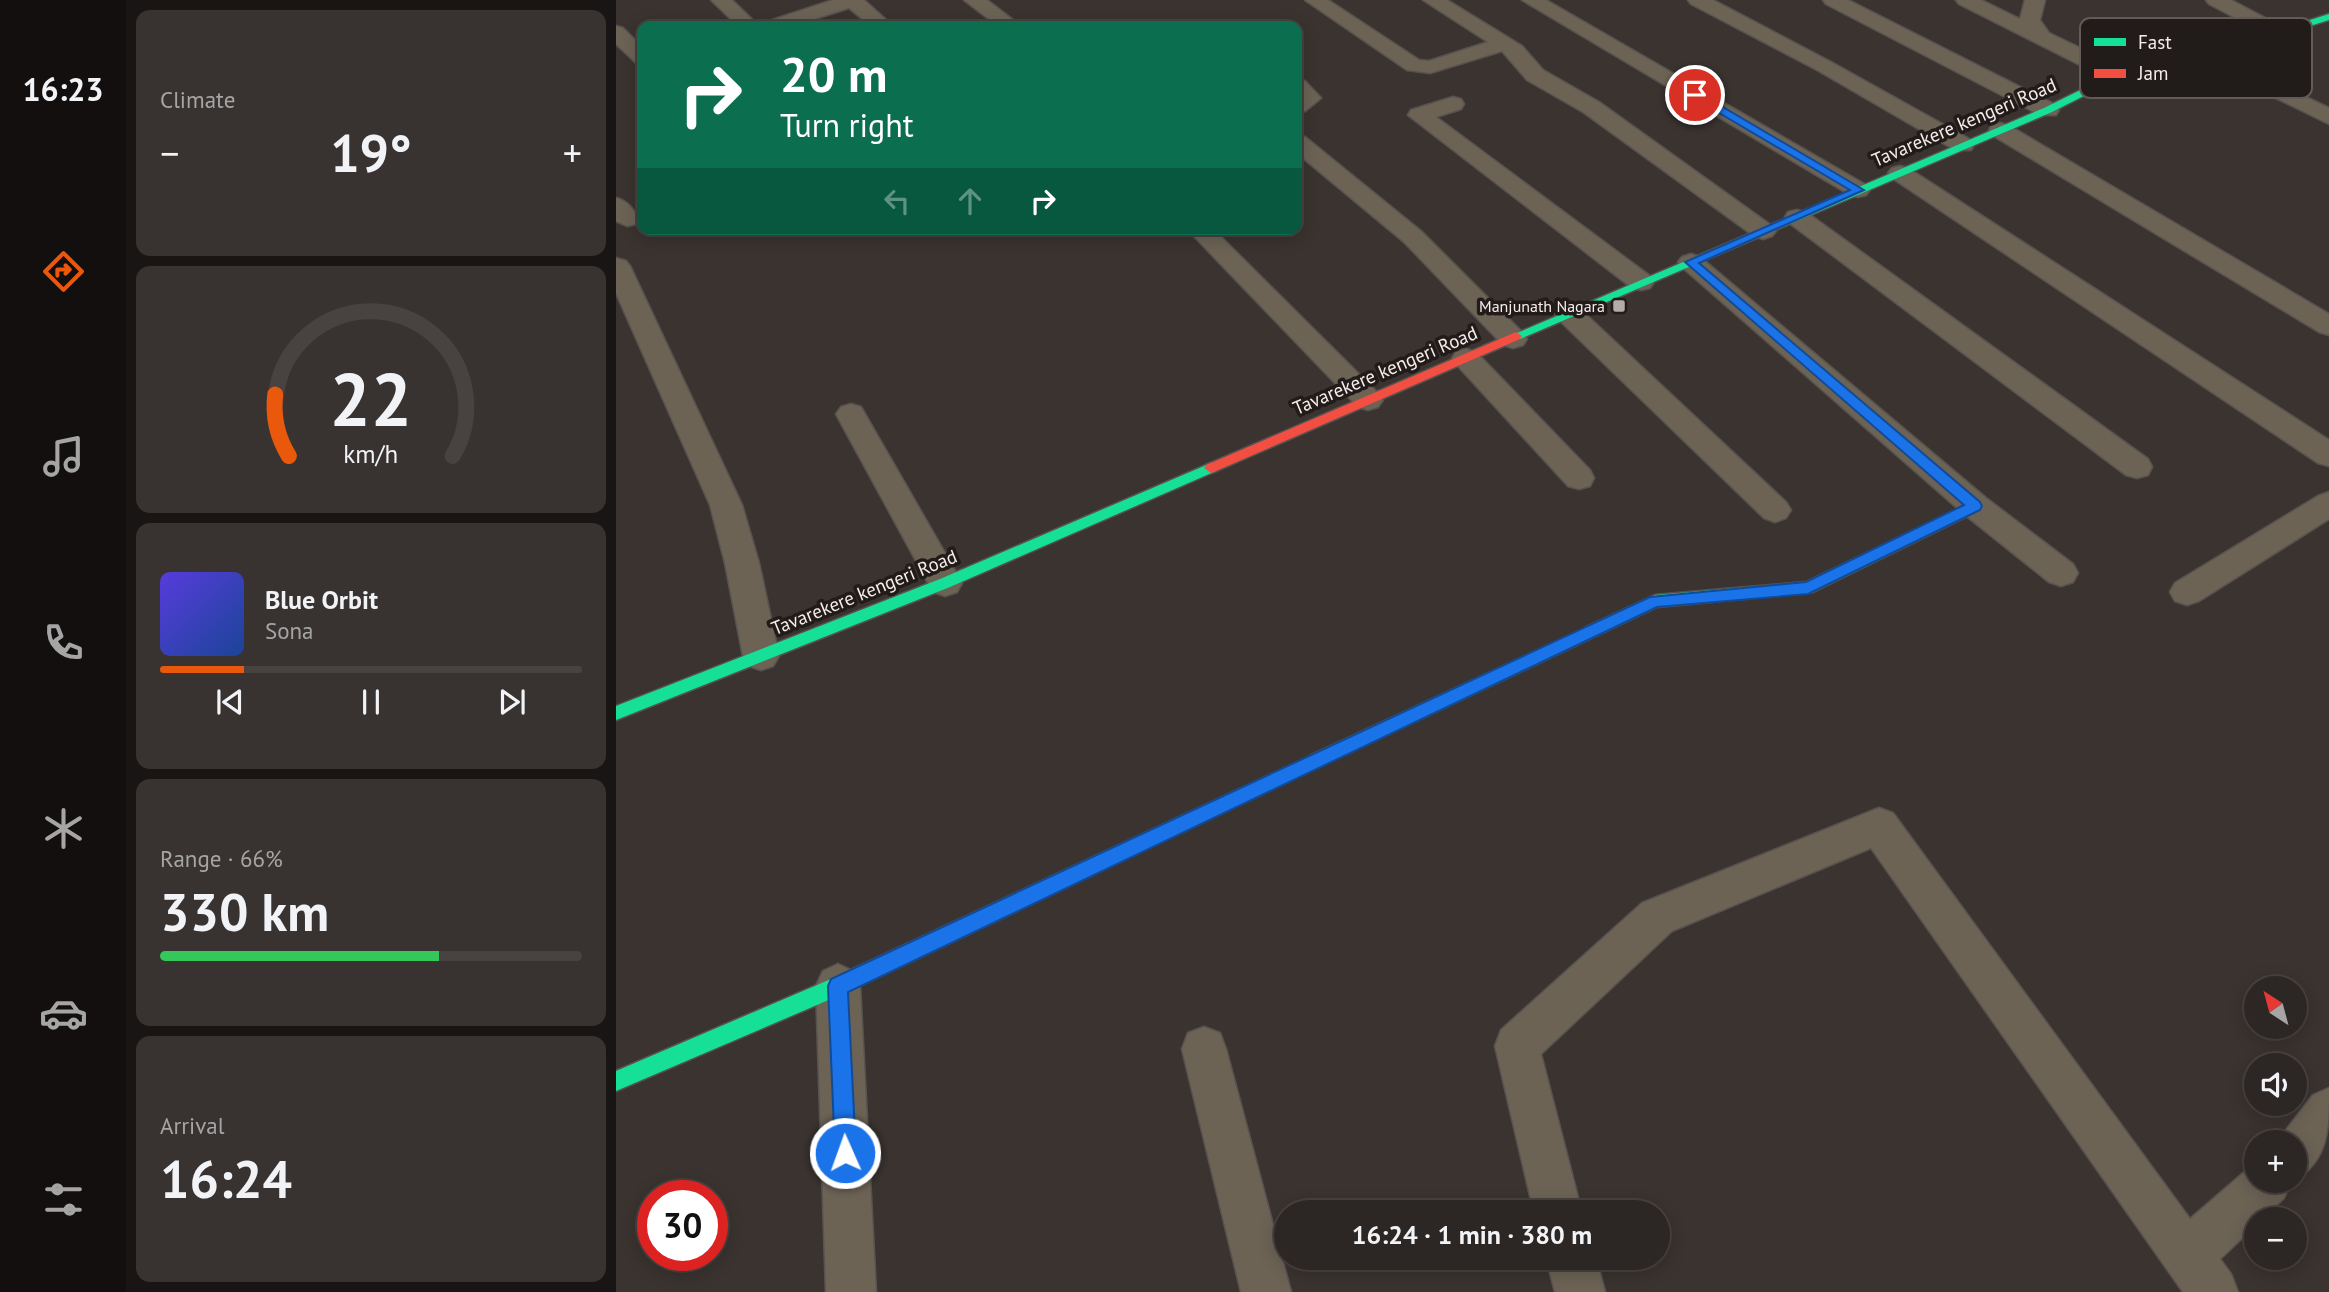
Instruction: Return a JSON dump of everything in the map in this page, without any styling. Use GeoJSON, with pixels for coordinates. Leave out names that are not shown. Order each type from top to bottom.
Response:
{"type":"FeatureCollection","features":[{"type":"Feature","properties":{"kind":"main road","name":"Tavarekere kengeri Road"},"geometry":{"type":"LineString","coordinates":[[2312,22],[2329,17]]}},
{"type":"Feature","properties":{"kind":"main road","name":"Tavarekere kengeri Road"},"geometry":{"type":"LineString","coordinates":[[616,713],[945,583],[2080,94]]}},
{"type":"Feature","properties":{"kind":"main road"},"geometry":{"type":"LineString","coordinates":[[616,1081],[838,986],[1655,601],[1808,588],[1975,506]]}},
{"type":"Feature","properties":{"kind":"street"},"geometry":{"type":"LineString","coordinates":[[721,0],[744,21]]}},
{"type":"Feature","properties":{"kind":"street"},"geometry":{"type":"LineString","coordinates":[[788,21],[853,0],[877,21]]}},
{"type":"Feature","properties":{"kind":"street"},"geometry":{"type":"LineString","coordinates":[[974,0],[1004,21]]}},
{"type":"Feature","properties":{"kind":"street"},"geometry":{"type":"LineString","coordinates":[[1315,0],[1414,66],[1430,67],[1504,44]]}},
{"type":"Feature","properties":{"kind":"street"},"geometry":{"type":"LineString","coordinates":[[1433,0],[1515,50],[1535,75],[1591,107],[1763,231]]}},
{"type":"Feature","properties":{"kind":"street"},"geometry":{"type":"LineString","coordinates":[[1532,0],[1858,190]]}},
{"type":"Feature","properties":{"kind":"street"},"geometry":{"type":"LineString","coordinates":[[1698,0],[1824,66],[1963,145]]}},
{"type":"Feature","properties":{"kind":"street"},"geometry":{"type":"LineString","coordinates":[[1833,0],[2048,110]]}},
{"type":"Feature","properties":{"kind":"street"},"geometry":{"type":"LineString","coordinates":[[1966,0],[2080,56]]}},
{"type":"Feature","properties":{"kind":"street"},"geometry":{"type":"LineString","coordinates":[[2035,0],[2030,20],[2042,38]]}},
{"type":"Feature","properties":{"kind":"street"},"geometry":{"type":"LineString","coordinates":[[2216,0],[2250,18]]}},
{"type":"Feature","properties":{"kind":"street"},"geometry":{"type":"LineString","coordinates":[[616,32],[637,53]]}},
{"type":"Feature","properties":{"kind":"street"},"geometry":{"type":"LineString","coordinates":[[1302,91],[1310,98],[1302,103]]}},
{"type":"Feature","properties":{"kind":"street"},"geometry":{"type":"LineString","coordinates":[[2291,98],[2329,117]]}},
{"type":"Feature","properties":{"kind":"street"},"geometry":{"type":"LineString","coordinates":[[1454,104],[1419,115],[1641,282]]}},
{"type":"Feature","properties":{"kind":"street"},"geometry":{"type":"LineString","coordinates":[[2000,130],[2329,326]]}},
{"type":"Feature","properties":{"kind":"street"},"geometry":{"type":"LineString","coordinates":[[1302,146],[1413,237],[1513,338]]}},
{"type":"Feature","properties":{"kind":"street"},"geometry":{"type":"LineString","coordinates":[[1900,173],[2329,455]]}},
{"type":"Feature","properties":{"kind":"street"},"geometry":{"type":"LineString","coordinates":[[1797,217],[2137,467]]}},
{"type":"Feature","properties":{"kind":"street"},"geometry":{"type":"LineString","coordinates":[[1205,235],[1368,400]]}},
{"type":"Feature","properties":{"kind":"street"},"geometry":{"type":"LineString","coordinates":[[1691,262],[1975,506],[2061,573]]}},
{"type":"Feature","properties":{"kind":"street"},"geometry":{"type":"LineString","coordinates":[[617,266],[726,505],[742,563],[761,656]]}},
{"type":"Feature","properties":{"kind":"street"},"geometry":{"type":"LineString","coordinates":[[1569,314],[1775,509]]}},
{"type":"Feature","properties":{"kind":"street"},"geometry":{"type":"LineString","coordinates":[[1466,358],[1579,478]]}},
{"type":"Feature","properties":{"kind":"street"},"geometry":{"type":"LineString","coordinates":[[852,414],[945,583]]}},
{"type":"Feature","properties":{"kind":"street"},"geometry":{"type":"LineString","coordinates":[[2187,592],[2329,504]]}},
{"type":"Feature","properties":{"kind":"street"},"geometry":{"type":"LineString","coordinates":[[1555,1200],[1517,1046],[1657,917],[1879,826],[2200,1274],[2258,1193]]}},
{"type":"Feature","properties":{"kind":"street"},"geometry":{"type":"LineString","coordinates":[[838,986],[851,1292]]}},
{"type":"Feature","properties":{"kind":"street"},"geometry":{"type":"LineString","coordinates":[[1204,1049],[1266,1292]]}},
{"type":"Feature","properties":{"kind":"street"},"geometry":{"type":"LineString","coordinates":[[2307,1139],[2329,1111]]}},
{"type":"Feature","properties":{"kind":"street"},"geometry":{"type":"LineString","coordinates":[[1574,1270],[1580,1292]]}},
{"type":"Feature","properties":{"kind":"traffic: fast"},"geometry":{"type":"LineString","coordinates":[[2312,22],[2329,17]]}},
{"type":"Feature","properties":{"kind":"traffic: fast"},"geometry":{"type":"LineString","coordinates":[[1516,336],[2080,94]]}},
{"type":"Feature","properties":{"kind":"traffic: fast"},"geometry":{"type":"LineString","coordinates":[[616,713],[945,583],[1211,468]]}},
{"type":"Feature","properties":{"kind":"traffic: fast"},"geometry":{"type":"LineString","coordinates":[[1592,631],[1655,601],[1808,588],[1975,506]]}},
{"type":"Feature","properties":{"kind":"traffic: fast"},"geometry":{"type":"LineString","coordinates":[[616,1081],[838,986],[1317,760]]}},
{"type":"Feature","properties":{"kind":"traffic: jam"},"geometry":{"type":"LineString","coordinates":[[1211,468],[1516,336]]}},
{"type":"Feature","properties":{"kind":"traffic: jam"},"geometry":{"type":"LineString","coordinates":[[1317,760],[1592,631]]}},
{"type":"Feature","properties":{"kind":"place","name":"Manjunath Nagara"},"geometry":{"type":"Point","coordinates":[1619,306]}},
{"type":"Feature","properties":{"kind":"route"},"geometry":{"type":"LineString","coordinates":[[845,1153],[838,986],[1655,601],[1808,588],[1975,506],[1691,262],[1858,190],[1695,95]]}}]}
